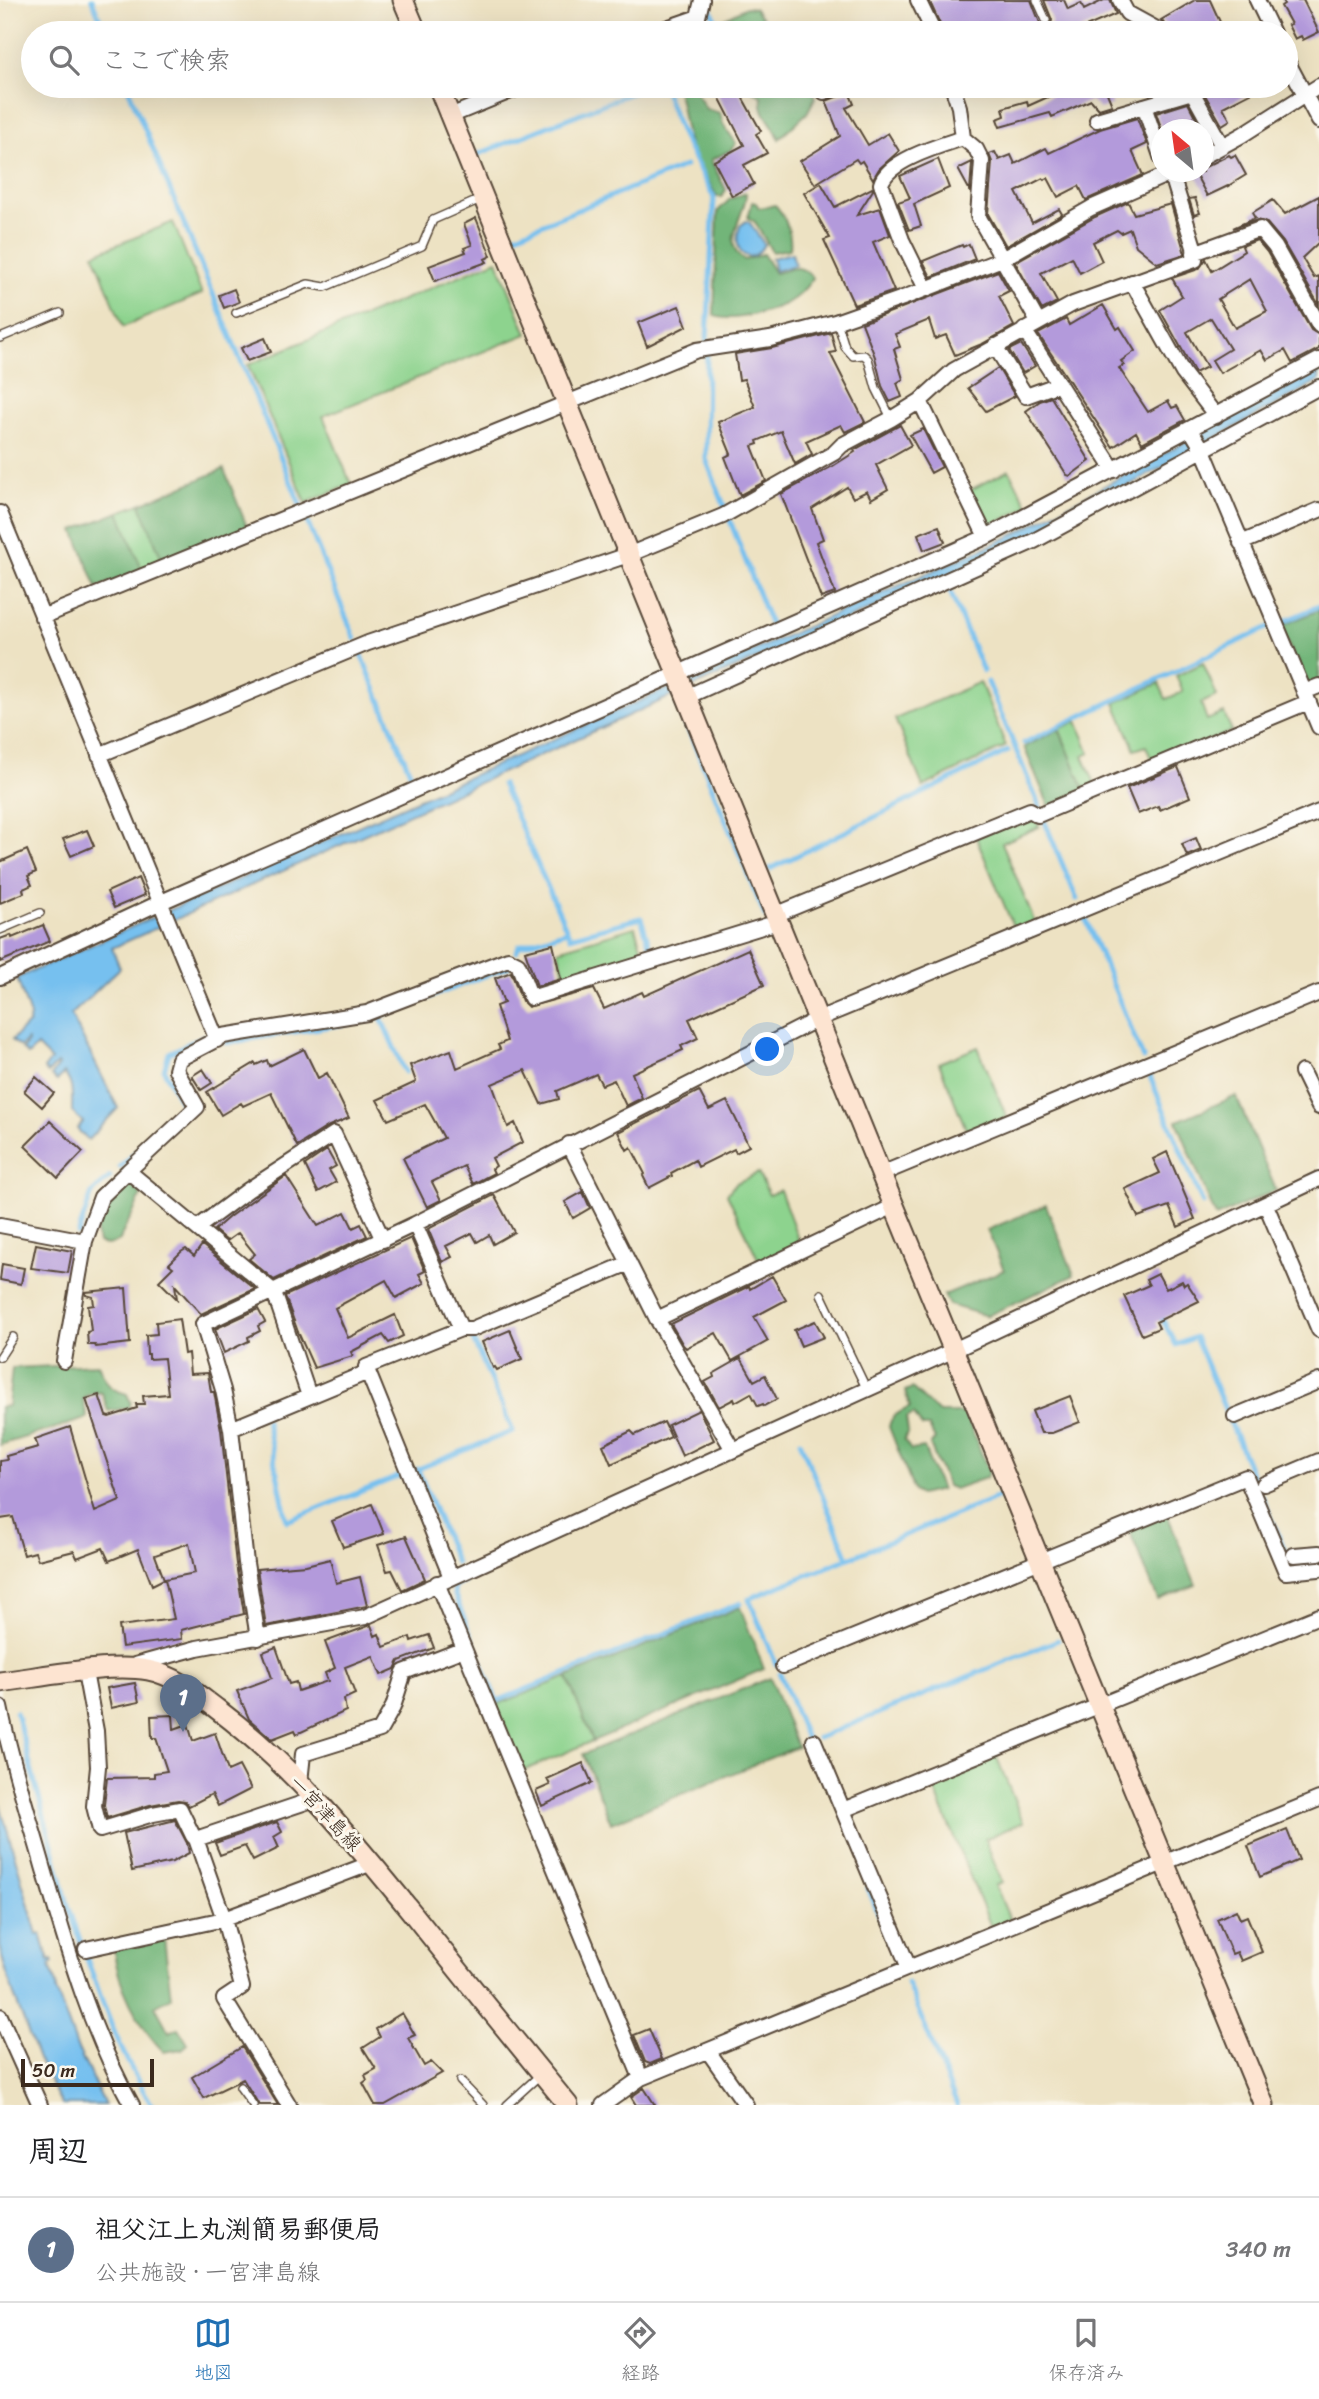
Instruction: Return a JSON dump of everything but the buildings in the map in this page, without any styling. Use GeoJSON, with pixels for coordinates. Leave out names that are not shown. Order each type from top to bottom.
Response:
{"type":"FeatureCollection","features":[{"type":"Feature","properties":{"kind":"street"},"geometry":{"type":"LineString","coordinates":[[403,0],[411,21]]}},
{"type":"Feature","properties":{"kind":"street"},"geometry":{"type":"LineString","coordinates":[[687,21],[698,17],[702,0]]}},
{"type":"Feature","properties":{"kind":"street"},"geometry":{"type":"LineString","coordinates":[[918,0],[928,21]]}},
{"type":"Feature","properties":{"kind":"street"},"geometry":{"type":"LineString","coordinates":[[1121,0],[1127,13],[1142,21]]}},
{"type":"Feature","properties":{"kind":"street"},"geometry":{"type":"LineString","coordinates":[[1257,0],[1267,21]]}},
{"type":"Feature","properties":{"kind":"street"},"geometry":{"type":"LineString","coordinates":[[1298,82],[1319,121]]}},
{"type":"Feature","properties":{"kind":"street"},"geometry":{"type":"LineString","coordinates":[[1214,150],[1319,86]]}},
{"type":"Feature","properties":{"kind":"street"},"geometry":{"type":"LineString","coordinates":[[443,98],[681,686],[1264,2105]]}},
{"type":"Feature","properties":{"kind":"street"},"geometry":{"type":"LineString","coordinates":[[450,116],[494,98]]}},
{"type":"Feature","properties":{"kind":"street"},"geometry":{"type":"LineString","coordinates":[[956,98],[964,138],[976,149],[982,161],[978,216],[1038,322]]}},
{"type":"Feature","properties":{"kind":"street"},"geometry":{"type":"LineString","coordinates":[[1097,120],[1166,98]]}},
{"type":"Feature","properties":{"kind":"street"},"geometry":{"type":"LineString","coordinates":[[1195,98],[1222,146]]}},
{"type":"Feature","properties":{"kind":"street"},"geometry":{"type":"LineString","coordinates":[[1144,106],[1151,128]]}},
{"type":"Feature","properties":{"kind":"street"},"geometry":{"type":"LineString","coordinates":[[926,289],[902,240],[881,184],[883,177],[893,168],[929,148],[964,138]]}},
{"type":"Feature","properties":{"kind":"street"},"geometry":{"type":"LineString","coordinates":[[42,617],[705,348],[770,339],[837,321],[926,289],[1002,259],[1091,208],[1151,181]]}},
{"type":"Feature","properties":{"kind":"street"},"geometry":{"type":"LineString","coordinates":[[99,755],[368,643],[628,555],[728,514],[834,453],[842,445],[891,419],[920,401],[954,370],[1038,322],[1073,304],[1195,260],[1174,182]]}},
{"type":"Feature","properties":{"kind":"street"},"geometry":{"type":"LineString","coordinates":[[1194,253],[1260,229],[1275,247],[1319,325]]}},
{"type":"Feature","properties":{"kind":"street"},"geometry":{"type":"LineString","coordinates":[[1132,282],[1182,373],[1216,416]]}},
{"type":"Feature","properties":{"kind":"street"},"geometry":{"type":"LineString","coordinates":[[1024,330],[1114,470]]}},
{"type":"Feature","properties":{"kind":"street"},"geometry":{"type":"LineString","coordinates":[[995,346],[1026,396],[1059,384]]}},
{"type":"Feature","properties":{"kind":"street"},"geometry":{"type":"LineString","coordinates":[[0,977],[681,686],[1034,541],[1197,441],[1216,416],[1319,360]]}},
{"type":"Feature","properties":{"kind":"street"},"geometry":{"type":"LineString","coordinates":[[681,686],[986,537],[1114,470],[1197,441],[1319,387]]}},
{"type":"Feature","properties":{"kind":"street"},"geometry":{"type":"LineString","coordinates":[[920,401],[986,537]]}},
{"type":"Feature","properties":{"kind":"street"},"geometry":{"type":"LineString","coordinates":[[1197,441],[1319,727]]}},
{"type":"Feature","properties":{"kind":"street"},"geometry":{"type":"LineString","coordinates":[[1241,543],[1319,510]]}},
{"type":"Feature","properties":{"kind":"street"},"geometry":{"type":"LineString","coordinates":[[0,513],[217,1040]]}},
{"type":"Feature","properties":{"kind":"street"},"geometry":{"type":"LineString","coordinates":[[64,1361],[85,1241],[101,1197],[197,1107],[176,1070],[179,1059],[223,1036],[367,1013],[508,959],[518,964],[531,998],[776,918],[1030,810],[1038,815],[1306,697],[1319,686]]}},
{"type":"Feature","properties":{"kind":"street"},"geometry":{"type":"LineString","coordinates":[[258,1638],[246,1563],[231,1429],[223,1390],[202,1324],[383,1240],[818,1020],[1319,812]]}},
{"type":"Feature","properties":{"kind":"street"},"geometry":{"type":"LineString","coordinates":[[881,1174],[1319,993]]}},
{"type":"Feature","properties":{"kind":"street"},"geometry":{"type":"LineString","coordinates":[[1303,1072],[1319,1107]]}},
{"type":"Feature","properties":{"kind":"street"},"geometry":{"type":"LineString","coordinates":[[197,1228],[248,1190],[334,1135],[383,1240]]}},
{"type":"Feature","properties":{"kind":"street"},"geometry":{"type":"LineString","coordinates":[[569,1144],[657,1319],[733,1450]]}},
{"type":"Feature","properties":{"kind":"street"},"geometry":{"type":"LineString","coordinates":[[128,1171],[274,1292],[309,1396]]}},
{"type":"Feature","properties":{"kind":"street"},"geometry":{"type":"LineString","coordinates":[[124,1668],[197,1648],[365,1617],[867,1390],[1319,1179]]}},
{"type":"Feature","properties":{"kind":"street"},"geometry":{"type":"LineString","coordinates":[[1266,1205],[1319,1330]]}},
{"type":"Feature","properties":{"kind":"street"},"geometry":{"type":"LineString","coordinates":[[657,1319],[894,1206]]}},
{"type":"Feature","properties":{"kind":"street"},"geometry":{"type":"LineString","coordinates":[[415,1224],[461,1329]]}},
{"type":"Feature","properties":{"kind":"street"},"geometry":{"type":"LineString","coordinates":[[0,1225],[85,1241]]}},
{"type":"Feature","properties":{"kind":"street"},"geometry":{"type":"LineString","coordinates":[[451,1577],[366,1367],[461,1329],[471,1329],[629,1263]]}},
{"type":"Feature","properties":{"kind":"street"},"geometry":{"type":"LineString","coordinates":[[231,1429],[368,1372]]}},
{"type":"Feature","properties":{"kind":"street"},"geometry":{"type":"LineString","coordinates":[[1235,1416],[1319,1381]]}},
{"type":"Feature","properties":{"kind":"street"},"geometry":{"type":"LineString","coordinates":[[1264,1484],[1319,1461]]}},
{"type":"Feature","properties":{"kind":"street"},"geometry":{"type":"LineString","coordinates":[[783,1666],[1246,1477],[1286,1572],[1319,1569]]}},
{"type":"Feature","properties":{"kind":"street"},"geometry":{"type":"LineString","coordinates":[[1294,1555],[1319,1553]]}},
{"type":"Feature","properties":{"kind":"street"},"geometry":{"type":"LineString","coordinates":[[437,1583],[641,2078]]}},
{"type":"Feature","properties":{"kind":"street"},"geometry":{"type":"LineString","coordinates":[[843,1810],[1319,1616]]}},
{"type":"Feature","properties":{"kind":"street"},"geometry":{"type":"LineString","coordinates":[[300,1782],[303,1754],[380,1730],[393,1707],[404,1672],[464,1649]]}},
{"type":"Feature","properties":{"kind":"street","name":"一宮津島線"},"geometry":{"type":"LineString","coordinates":[[0,1682],[124,1668],[148,1670],[168,1676],[188,1687],[236,1723],[300,1782],[372,1863],[568,2105]]}},
{"type":"Feature","properties":{"kind":"street"},"geometry":{"type":"LineString","coordinates":[[85,1672],[96,1731],[98,1767],[94,1806],[100,1830],[180,1809],[192,1836],[196,1839],[225,1919],[242,1987],[224,1999],[289,2105]]}},
{"type":"Feature","properties":{"kind":"street"},"geometry":{"type":"LineString","coordinates":[[0,1707],[8,1746],[66,1948],[96,2033],[132,2105]]}},
{"type":"Feature","properties":{"kind":"street"},"geometry":{"type":"LineString","coordinates":[[814,1741],[909,1968]]}},
{"type":"Feature","properties":{"kind":"street"},"geometry":{"type":"LineString","coordinates":[[196,1839],[315,1799]]}},
{"type":"Feature","properties":{"kind":"street"},"geometry":{"type":"LineString","coordinates":[[603,2105],[641,2078],[1319,1799]]}},
{"type":"Feature","properties":{"kind":"street"},"geometry":{"type":"LineString","coordinates":[[86,1949],[225,1919],[372,1863]]}},
{"type":"Feature","properties":{"kind":"street"},"geometry":{"type":"LineString","coordinates":[[0,2016],[40,2105]]}},
{"type":"Feature","properties":{"kind":"street"},"geometry":{"type":"LineString","coordinates":[[708,2051],[746,2105]]}},
{"type":"Feature","properties":{"kind":"lane"},"geometry":{"type":"LineString","coordinates":[[1037,0],[1046,20]]}},
{"type":"Feature","properties":{"kind":"lane"},"geometry":{"type":"LineString","coordinates":[[236,313],[307,284],[325,287],[422,246],[433,220],[484,198]]}},
{"type":"Feature","properties":{"kind":"lane"},"geometry":{"type":"LineString","coordinates":[[0,338],[60,313]]}},
{"type":"Feature","properties":{"kind":"lane"},"geometry":{"type":"LineString","coordinates":[[837,321],[845,347],[853,356],[864,355],[868,359],[876,388],[891,419]]}},
{"type":"Feature","properties":{"kind":"lane"},"geometry":{"type":"LineString","coordinates":[[0,930],[40,913]]}},
{"type":"Feature","properties":{"kind":"lane"},"geometry":{"type":"LineString","coordinates":[[821,1294],[867,1390]]}},
{"type":"Feature","properties":{"kind":"lane"},"geometry":{"type":"LineString","coordinates":[[0,1357],[13,1337]]}},
{"type":"Feature","properties":{"kind":"lane"},"geometry":{"type":"LineString","coordinates":[[506,2105],[541,2073]]}},
{"type":"Feature","properties":{"kind":"lane"},"geometry":{"type":"LineString","coordinates":[[460,2081],[483,2105]]}},
{"type":"Feature","properties":{"kind":"lane"},"geometry":{"type":"LineString","coordinates":[[240,2088],[253,2105]]}},
{"type":"Feature","properties":{"kind":"green space"},"geometry":{"type":"Polygon","coordinates":[[[746,7],[754,8],[764,21],[721,21],[746,7]]]}},
{"type":"Feature","properties":{"kind":"green space"},"geometry":{"type":"Polygon","coordinates":[[[679,98],[699,98],[706,109],[720,113],[723,124],[736,143],[731,150],[711,160],[726,190],[722,197],[717,197],[690,147],[679,98]]]}},
{"type":"Feature","properties":{"kind":"green space"},"geometry":{"type":"Polygon","coordinates":[[[762,98],[815,98],[807,113],[779,139],[762,98]]]}},
{"type":"Feature","properties":{"kind":"green space"},"geometry":{"type":"Polygon","coordinates":[[[746,193],[734,237],[737,254],[745,260],[763,254],[775,273],[800,268],[813,278],[800,293],[785,304],[749,316],[721,317],[714,315],[718,211],[730,199],[746,193]]]}},
{"type":"Feature","properties":{"kind":"green space"},"geometry":{"type":"Polygon","coordinates":[[[752,202],[759,208],[775,205],[779,209],[789,231],[790,249],[772,252],[755,222],[748,218],[752,202]]]}},
{"type":"Feature","properties":{"kind":"green space"},"geometry":{"type":"Polygon","coordinates":[[[173,222],[202,294],[123,327],[94,254],[173,222]]]}},
{"type":"Feature","properties":{"kind":"green space"},"geometry":{"type":"Polygon","coordinates":[[[497,260],[527,334],[323,416],[351,484],[306,503],[248,365],[497,260]]]}},
{"type":"Feature","properties":{"kind":"green space"},"geometry":{"type":"Polygon","coordinates":[[[224,469],[247,527],[163,562],[140,504],[224,469]]]}},
{"type":"Feature","properties":{"kind":"green space"},"geometry":{"type":"Polygon","coordinates":[[[1009,470],[1028,506],[986,529],[968,491],[1009,470]]]}},
{"type":"Feature","properties":{"kind":"green space"},"geometry":{"type":"Polygon","coordinates":[[[140,504],[163,562],[142,570],[119,512],[140,504]]]}},
{"type":"Feature","properties":{"kind":"green space"},"geometry":{"type":"Polygon","coordinates":[[[119,512],[142,570],[97,588],[74,530],[119,512]]]}},
{"type":"Feature","properties":{"kind":"green space"},"geometry":{"type":"Polygon","coordinates":[[[1319,610],[1319,685],[1305,686],[1281,626],[1319,610]]]}},
{"type":"Feature","properties":{"kind":"green space"},"geometry":{"type":"Polygon","coordinates":[[[1203,663],[1217,696],[1201,703],[1207,720],[1224,713],[1232,731],[1153,763],[1146,746],[1135,750],[1115,703],[1159,683],[1166,699],[1183,692],[1176,676],[1203,663]]]}},
{"type":"Feature","properties":{"kind":"green space"},"geometry":{"type":"Polygon","coordinates":[[[980,682],[1006,746],[923,787],[895,719],[980,682]]]}},
{"type":"Feature","properties":{"kind":"green space"},"geometry":{"type":"Polygon","coordinates":[[[1077,721],[1090,753],[1083,756],[1096,786],[1085,791],[1059,729],[1077,721]]]}},
{"type":"Feature","properties":{"kind":"green space"},"geometry":{"type":"Polygon","coordinates":[[[1059,729],[1085,791],[1049,806],[1024,747],[1059,729]]]}},
{"type":"Feature","properties":{"kind":"green space"},"geometry":{"type":"Polygon","coordinates":[[[1030,815],[1034,816],[1039,827],[1002,843],[1035,923],[1015,931],[976,837],[1030,815]]]}},
{"type":"Feature","properties":{"kind":"green space"},"geometry":{"type":"Polygon","coordinates":[[[635,927],[644,956],[566,981],[558,950],[635,927]]]}},
{"type":"Feature","properties":{"kind":"green space"},"geometry":{"type":"Polygon","coordinates":[[[978,1047],[1007,1118],[968,1134],[939,1063],[978,1047]]]}},
{"type":"Feature","properties":{"kind":"green space"},"geometry":{"type":"Polygon","coordinates":[[[1236,1096],[1276,1190],[1216,1217],[1177,1121],[1236,1096]]]}},
{"type":"Feature","properties":{"kind":"green space"},"geometry":{"type":"Polygon","coordinates":[[[758,1173],[769,1195],[780,1190],[800,1244],[760,1263],[727,1194],[736,1183],[758,1173]]]}},
{"type":"Feature","properties":{"kind":"green space"},"geometry":{"type":"Polygon","coordinates":[[[125,1184],[141,1194],[137,1206],[120,1240],[109,1245],[98,1243],[96,1234],[99,1218],[113,1196],[125,1184]]]}},
{"type":"Feature","properties":{"kind":"green space"},"geometry":{"type":"Polygon","coordinates":[[[1046,1205],[1074,1275],[987,1316],[949,1305],[944,1295],[1004,1270],[987,1230],[1046,1205]]]}},
{"type":"Feature","properties":{"kind":"green space"},"geometry":{"type":"Polygon","coordinates":[[[98,1364],[108,1384],[127,1394],[131,1403],[128,1408],[108,1411],[102,1393],[94,1393],[83,1400],[87,1417],[85,1419],[0,1445],[0,1407],[8,1406],[12,1368],[98,1364]]]}},
{"type":"Feature","properties":{"kind":"green space"},"geometry":{"type":"Polygon","coordinates":[[[912,1388],[939,1413],[965,1413],[989,1472],[986,1478],[954,1489],[947,1486],[930,1445],[935,1439],[929,1427],[922,1427],[914,1414],[906,1418],[908,1431],[904,1440],[911,1450],[924,1448],[941,1490],[920,1495],[914,1491],[889,1427],[899,1412],[910,1407],[905,1391],[912,1388]]]}},
{"type":"Feature","properties":{"kind":"green space"},"geometry":{"type":"Polygon","coordinates":[[[1167,1514],[1196,1585],[1158,1600],[1129,1530],[1167,1514]]]}},
{"type":"Feature","properties":{"kind":"green space"},"geometry":{"type":"Polygon","coordinates":[[[740,1607],[764,1669],[593,1741],[567,1677],[740,1607]]]}},
{"type":"Feature","properties":{"kind":"green space"},"geometry":{"type":"Polygon","coordinates":[[[567,1677],[593,1741],[523,1771],[496,1705],[567,1677]]]}},
{"type":"Feature","properties":{"kind":"green space"},"geometry":{"type":"Polygon","coordinates":[[[770,1678],[797,1747],[611,1823],[583,1754],[770,1678]]]}},
{"type":"Feature","properties":{"kind":"green space"},"geometry":{"type":"Polygon","coordinates":[[[995,1753],[1023,1822],[985,1839],[1002,1882],[995,1885],[1010,1920],[991,1927],[930,1779],[995,1753]]]}},
{"type":"Feature","properties":{"kind":"green space"},"geometry":{"type":"Polygon","coordinates":[[[164,1938],[171,1997],[155,2006],[169,2032],[178,2028],[188,2044],[182,2049],[164,2052],[146,2030],[131,2004],[120,1977],[114,1950],[164,1938]]]}},
{"type":"Feature","properties":{"kind":"water"},"geometry":{"type":"Polygon","coordinates":[[[746,221],[764,244],[754,256],[744,254],[738,244],[740,226],[746,221]]]}},
{"type":"Feature","properties":{"kind":"water"},"geometry":{"type":"Polygon","coordinates":[[[792,253],[795,265],[775,271],[772,258],[792,253]]]}},
{"type":"Feature","properties":{"kind":"water"},"geometry":{"type":"Polygon","coordinates":[[[1319,370],[1319,381],[1033,538],[674,695],[112,948],[120,968],[71,1015],[118,1108],[88,1140],[77,1129],[83,1122],[72,1112],[72,1091],[67,1077],[64,1073],[57,1081],[51,1076],[59,1066],[57,1064],[48,1073],[44,1069],[51,1060],[37,1046],[28,1055],[22,1049],[27,1040],[20,1047],[12,1040],[29,1023],[30,1016],[17,978],[1015,534],[1319,370]]]}},
{"type":"Feature","properties":{"kind":"water"},"geometry":{"type":"Polygon","coordinates":[[[0,1804],[37,1934],[41,1934],[49,1961],[52,1960],[53,1963],[50,1965],[56,1990],[77,2047],[105,2105],[62,2105],[38,2059],[14,1995],[0,1951],[0,1804]]]}},
{"type":"Feature","properties":{"kind":"waterway"},"geometry":{"type":"LineString","coordinates":[[92,0],[101,21]]}},
{"type":"Feature","properties":{"kind":"waterway"},"geometry":{"type":"LineString","coordinates":[[707,0],[716,20],[713,21]]}},
{"type":"Feature","properties":{"kind":"waterway"},"geometry":{"type":"LineString","coordinates":[[132,98],[300,504]]}},
{"type":"Feature","properties":{"kind":"waterway"},"geometry":{"type":"LineString","coordinates":[[476,155],[619,98]]}},
{"type":"Feature","properties":{"kind":"waterway"},"geometry":{"type":"LineString","coordinates":[[668,98],[680,131],[714,198],[707,340],[706,459],[771,626]]}},
{"type":"Feature","properties":{"kind":"waterway"},"geometry":{"type":"LineString","coordinates":[[509,238],[685,166]]}},
{"type":"Feature","properties":{"kind":"waterway"},"geometry":{"type":"LineString","coordinates":[[306,519],[355,639]]}},
{"type":"Feature","properties":{"kind":"waterway"},"geometry":{"type":"LineString","coordinates":[[949,589],[983,671]]}},
{"type":"Feature","properties":{"kind":"waterway"},"geometry":{"type":"LineString","coordinates":[[1281,623],[1319,606]]}},
{"type":"Feature","properties":{"kind":"waterway"},"geometry":{"type":"LineString","coordinates":[[1024,743],[1269,627]]}},
{"type":"Feature","properties":{"kind":"waterway"},"geometry":{"type":"LineString","coordinates":[[361,654],[414,782]]}},
{"type":"Feature","properties":{"kind":"waterway"},"geometry":{"type":"LineString","coordinates":[[988,682],[1040,808]]}},
{"type":"Feature","properties":{"kind":"waterway"},"geometry":{"type":"LineString","coordinates":[[678,705],[765,916]]}},
{"type":"Feature","properties":{"kind":"waterway"},"geometry":{"type":"LineString","coordinates":[[770,869],[1008,751]]}},
{"type":"Feature","properties":{"kind":"waterway"},"geometry":{"type":"LineString","coordinates":[[502,784],[570,937],[641,918],[652,953]]}},
{"type":"Feature","properties":{"kind":"waterway"},"geometry":{"type":"LineString","coordinates":[[1044,820],[1077,899]]}},
{"type":"Feature","properties":{"kind":"waterway"},"geometry":{"type":"LineString","coordinates":[[1085,917],[1143,1058]]}},
{"type":"Feature","properties":{"kind":"waterway"},"geometry":{"type":"LineString","coordinates":[[516,952],[519,946],[567,931]]}},
{"type":"Feature","properties":{"kind":"waterway"},"geometry":{"type":"LineString","coordinates":[[428,998],[508,967]]}},
{"type":"Feature","properties":{"kind":"waterway"},"geometry":{"type":"LineString","coordinates":[[226,1043],[369,1020],[416,1002]]}},
{"type":"Feature","properties":{"kind":"waterway"},"geometry":{"type":"LineString","coordinates":[[380,1016],[405,1072]]}},
{"type":"Feature","properties":{"kind":"waterway"},"geometry":{"type":"LineString","coordinates":[[120,1167],[183,1107],[164,1070],[169,1053],[204,1036]]}},
{"type":"Feature","properties":{"kind":"waterway"},"geometry":{"type":"LineString","coordinates":[[1148,1072],[1203,1204]]}},
{"type":"Feature","properties":{"kind":"waterway"},"geometry":{"type":"LineString","coordinates":[[78,1234],[92,1193],[110,1177]]}},
{"type":"Feature","properties":{"kind":"waterway"},"geometry":{"type":"LineString","coordinates":[[1160,1315],[1176,1345],[1195,1337],[1253,1477]]}},
{"type":"Feature","properties":{"kind":"waterway"},"geometry":{"type":"LineString","coordinates":[[456,1563],[418,1469],[513,1431],[471,1335]]}},
{"type":"Feature","properties":{"kind":"waterway"},"geometry":{"type":"LineString","coordinates":[[266,1420],[287,1521],[400,1476]]}},
{"type":"Feature","properties":{"kind":"waterway"},"geometry":{"type":"LineString","coordinates":[[800,1441],[848,1558]]}},
{"type":"Feature","properties":{"kind":"waterway"},"geometry":{"type":"LineString","coordinates":[[753,1597],[1001,1496]]}},
{"type":"Feature","properties":{"kind":"waterway"},"geometry":{"type":"LineString","coordinates":[[1262,1496],[1290,1562],[1319,1561]]}},
{"type":"Feature","properties":{"kind":"waterway"},"geometry":{"type":"LineString","coordinates":[[464,1582],[455,1586],[454,1593],[497,1701],[741,1603]]}},
{"type":"Feature","properties":{"kind":"waterway"},"geometry":{"type":"LineString","coordinates":[[749,1599],[776,1664]]}},
{"type":"Feature","properties":{"kind":"waterway"},"geometry":{"type":"LineString","coordinates":[[818,1738],[1058,1640]]}},
{"type":"Feature","properties":{"kind":"waterway"},"geometry":{"type":"LineString","coordinates":[[780,1674],[809,1746]]}},
{"type":"Feature","properties":{"kind":"waterway"},"geometry":{"type":"LineString","coordinates":[[16,1712],[68,1905],[81,1943]]}},
{"type":"Feature","properties":{"kind":"waterway"},"geometry":{"type":"LineString","coordinates":[[868,1888],[894,1952]]}},
{"type":"Feature","properties":{"kind":"waterway"},"geometry":{"type":"LineString","coordinates":[[86,1956],[123,2051],[152,2105]]}},
{"type":"Feature","properties":{"kind":"waterway"},"geometry":{"type":"LineString","coordinates":[[907,1983],[957,2105]]}},
{"type":"Feature","properties":{"kind":"place","name":"祖父江上丸渕簡易郵便局"},"geometry":{"type":"Point","coordinates":[183,1732]}}]}
